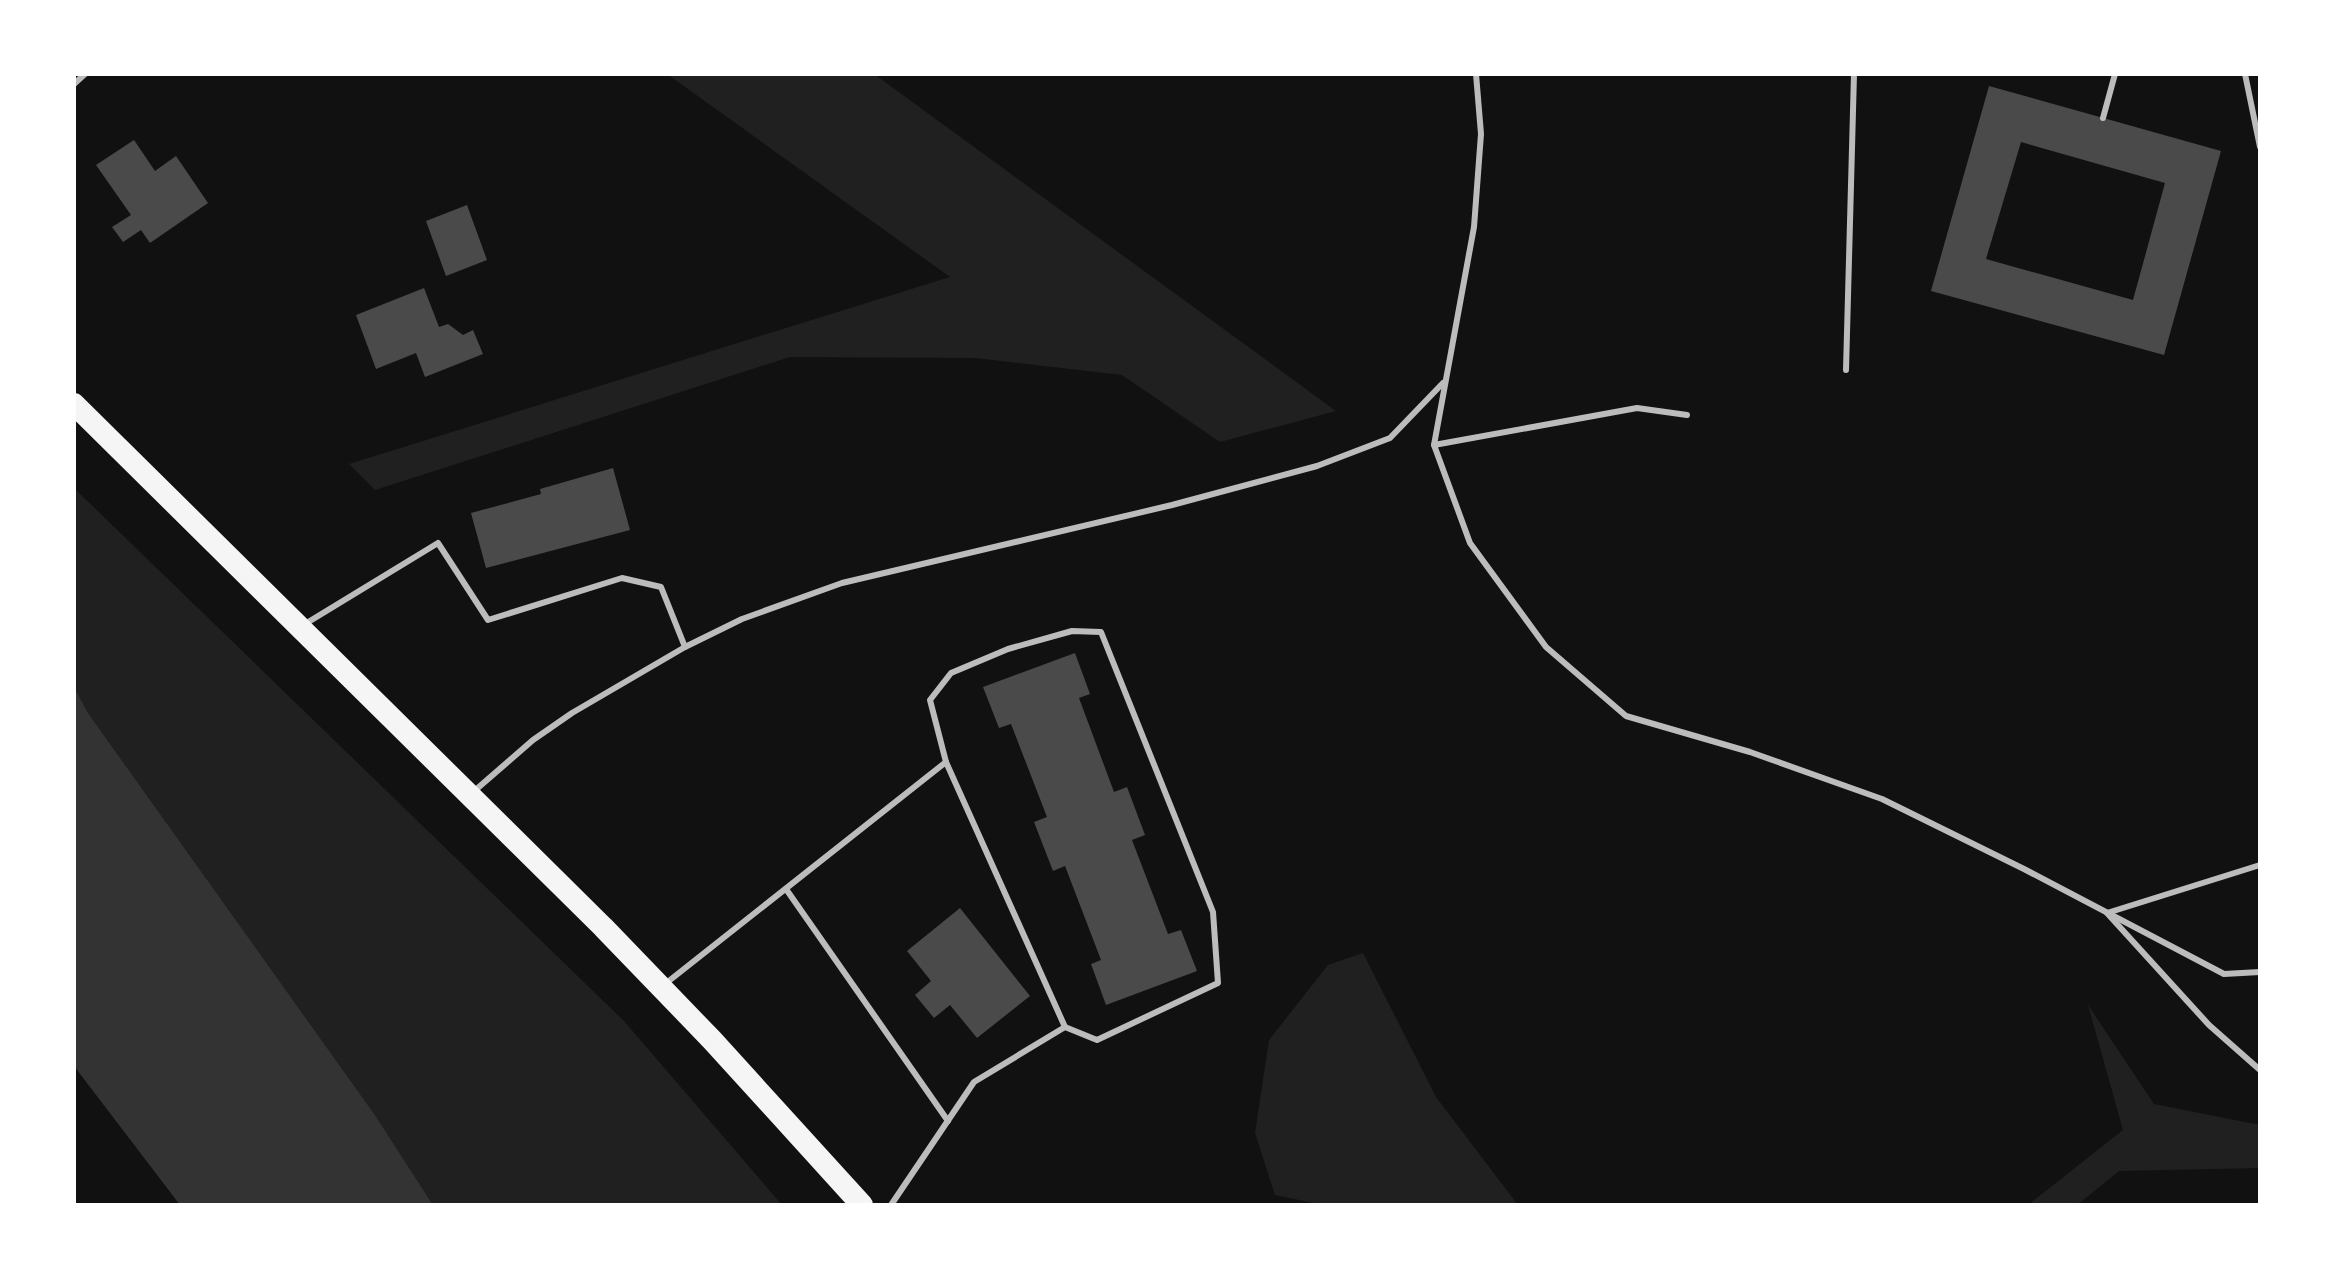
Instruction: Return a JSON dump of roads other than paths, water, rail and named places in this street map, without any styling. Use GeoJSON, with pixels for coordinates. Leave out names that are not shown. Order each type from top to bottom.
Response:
{"type":"FeatureCollection","features":[{"type":"Feature","properties":{"kind":"highway"},"geometry":{"type":"LineString","coordinates":[[74,404],[661,987],[862,1205]]}},
{"type":"Feature","properties":{"kind":"lane"},"geometry":{"type":"LineString","coordinates":[[74,84],[85,74]]}},
{"type":"Feature","properties":{"kind":"lane"},"geometry":{"type":"LineString","coordinates":[[1476,74],[1481,134],[1474,227],[1434,445],[1470,543],[1546,647],[1626,716],[1750,752],[1882,799],[2224,974],[2260,972]]}},
{"type":"Feature","properties":{"kind":"lane"},"geometry":{"type":"LineString","coordinates":[[1846,370],[1854,74]]}},
{"type":"Feature","properties":{"kind":"lane"},"geometry":{"type":"LineString","coordinates":[[2103,118],[2115,74]]}},
{"type":"Feature","properties":{"kind":"lane"},"geometry":{"type":"LineString","coordinates":[[2245,74],[2260,147]]}},
{"type":"Feature","properties":{"kind":"lane"},"geometry":{"type":"LineString","coordinates":[[469,795],[533,740],[572,713],[685,647],[742,619],[842,583],[1172,505],[1317,466],[1390,438],[1444,382]]}},
{"type":"Feature","properties":{"kind":"lane"},"geometry":{"type":"LineString","coordinates":[[1434,445],[1637,408],[1687,415]]}},
{"type":"Feature","properties":{"kind":"lane"},"geometry":{"type":"LineString","coordinates":[[299,628],[438,543],[488,620],[622,578],[661,587],[685,647]]}},
{"type":"Feature","properties":{"kind":"lane"},"geometry":{"type":"LineString","coordinates":[[1072,631],[1101,632],[1213,912],[1218,983],[1097,1040],[1065,1027],[946,762],[930,700],[951,673],[1008,649],[1072,631]]}},
{"type":"Feature","properties":{"kind":"lane"},"geometry":{"type":"LineString","coordinates":[[661,987],[946,762]]}},
{"type":"Feature","properties":{"kind":"lane"},"geometry":{"type":"LineString","coordinates":[[2107,913],[2260,865]]}},
{"type":"Feature","properties":{"kind":"lane"},"geometry":{"type":"LineString","coordinates":[[786,889],[948,1121]]}},
{"type":"Feature","properties":{"kind":"lane"},"geometry":{"type":"LineString","coordinates":[[2107,913],[2209,1025],[2260,1070]]}},
{"type":"Feature","properties":{"kind":"lane"},"geometry":{"type":"LineString","coordinates":[[891,1205],[974,1082],[1065,1027]]}}]}
